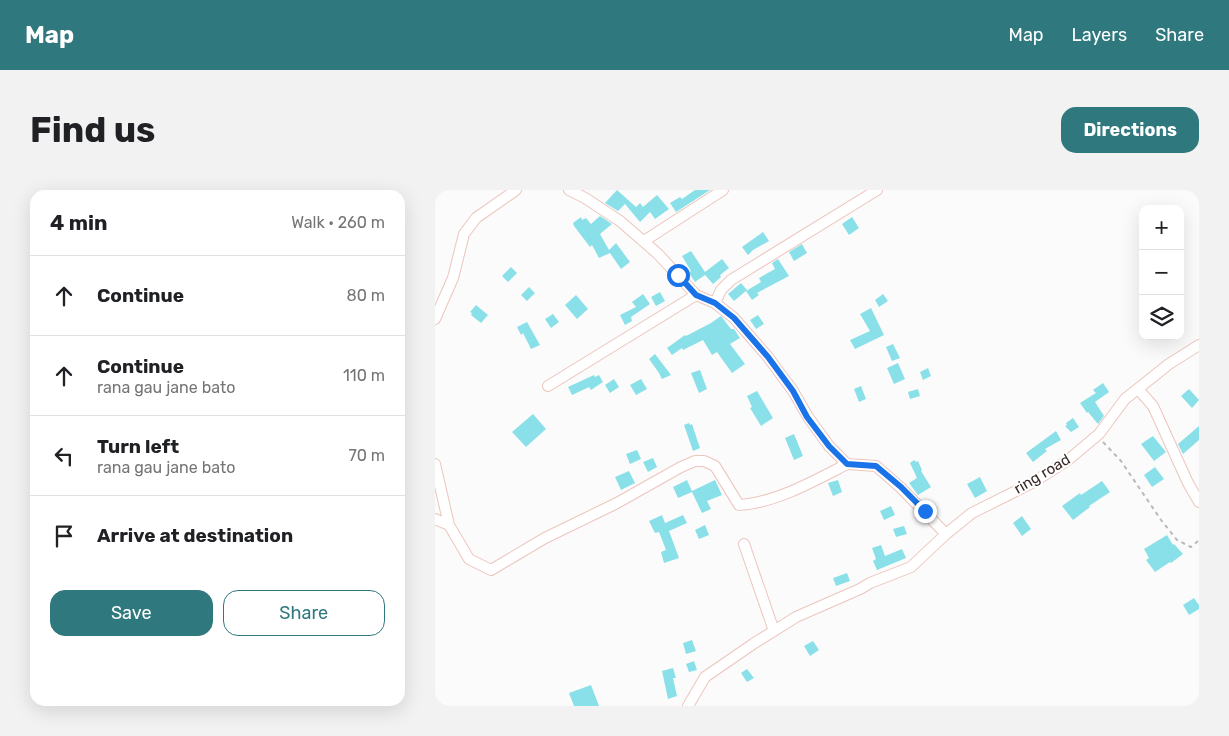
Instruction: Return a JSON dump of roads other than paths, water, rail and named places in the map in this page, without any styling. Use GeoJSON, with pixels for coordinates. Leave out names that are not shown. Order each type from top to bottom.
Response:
{"type":"FeatureCollection","features":[{"type":"Feature","properties":{"kind":"street"},"geometry":{"type":"LineString","coordinates":[[435,319],[453,278],[464,234],[476,218],[516,190]]}},
{"type":"Feature","properties":{"kind":"street"},"geometry":{"type":"LineString","coordinates":[[569,190],[613,216],[658,254],[696,295],[715,303],[734,318],[768,357],[793,391],[807,417],[829,446],[847,464]]}},
{"type":"Feature","properties":{"kind":"street"},"geometry":{"type":"LineString","coordinates":[[644,241],[723,190]]}},
{"type":"Feature","properties":{"kind":"street"},"geometry":{"type":"LineString","coordinates":[[715,303],[721,290],[731,280],[877,190]]}},
{"type":"Feature","properties":{"kind":"street"},"geometry":{"type":"LineString","coordinates":[[548,386],[696,295]]}},
{"type":"Feature","properties":{"kind":"street","name":"ring road"},"geometry":{"type":"LineString","coordinates":[[688,706],[705,677],[774,631],[796,617],[870,583],[911,567],[946,534],[972,513],[1032,482],[1068,460],[1099,434],[1125,399],[1169,364],[1199,345]]}},
{"type":"Feature","properties":{"kind":"street"},"geometry":{"type":"LineString","coordinates":[[1138,388],[1153,406],[1188,483],[1199,502]]}},
{"type":"Feature","properties":{"kind":"street"},"geometry":{"type":"LineString","coordinates":[[435,464],[449,525],[469,559],[491,570],[545,538],[617,503],[681,467],[695,461],[704,460],[715,466],[739,505],[756,504],[815,481],[847,464],[876,466],[901,487],[946,534]]}},
{"type":"Feature","properties":{"kind":"street"},"geometry":{"type":"LineString","coordinates":[[435,519],[449,525]]}},
{"type":"Feature","properties":{"kind":"street"},"geometry":{"type":"LineString","coordinates":[[744,544],[774,631]]}}]}
